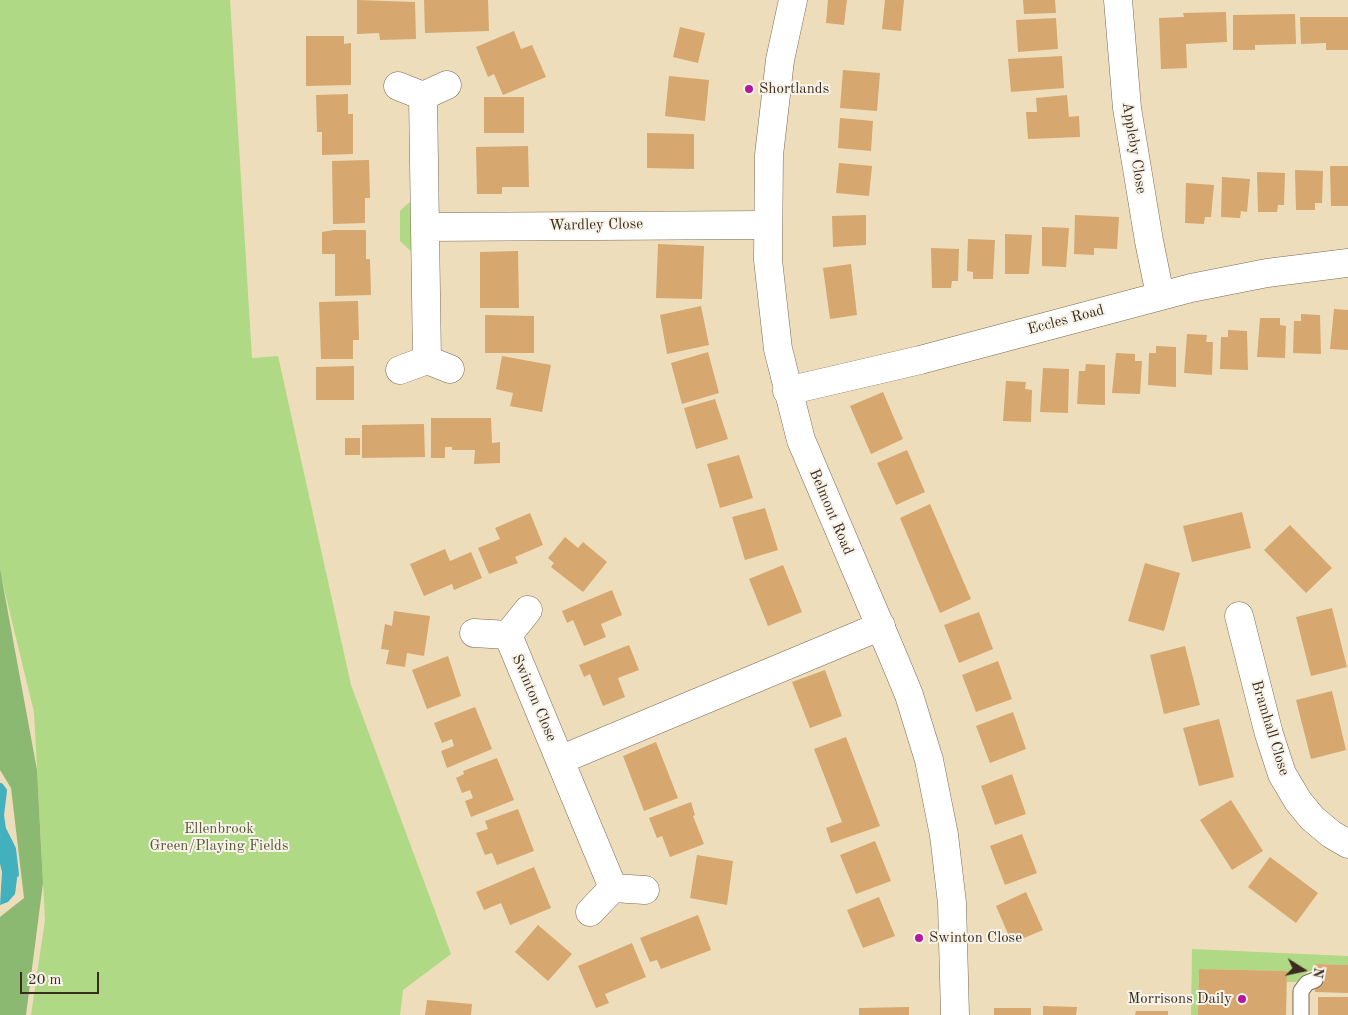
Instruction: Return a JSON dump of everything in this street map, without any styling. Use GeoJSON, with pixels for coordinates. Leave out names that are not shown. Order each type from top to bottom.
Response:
{"type":"FeatureCollection","features":[{"type":"Feature","properties":{"kind":"street","name":"Belmont Road"},"geometry":{"type":"LineString","coordinates":[[793,0],[780,60],[771,124],[767,225],[770,294],[778,349],[787,392],[804,449],[882,626],[919,724],[937,795],[952,903],[955,939],[955,1015]]}},
{"type":"Feature","properties":{"kind":"street","name":"Appleby Close"},"geometry":{"type":"LineString","coordinates":[[1118,0],[1131,134],[1160,295]]}},
{"type":"Feature","properties":{"kind":"street"},"geometry":{"type":"LineString","coordinates":[[400,370],[439,365],[410,91],[447,85]]}},
{"type":"Feature","properties":{"kind":"street","name":"Wardley Close"},"geometry":{"type":"LineString","coordinates":[[425,227],[767,225]]}},
{"type":"Feature","properties":{"kind":"street","name":"Eccles Road"},"geometry":{"type":"LineString","coordinates":[[787,392],[920,360],[1160,295],[1266,273],[1348,263]]}},
{"type":"Feature","properties":{"kind":"street","name":"Swinton Close"},"geometry":{"type":"LineString","coordinates":[[508,635],[528,610]]}},
{"type":"Feature","properties":{"kind":"street","name":"Bramhall Close"},"geometry":{"type":"LineString","coordinates":[[1239,616],[1269,734],[1282,774],[1298,801],[1312,818],[1331,834],[1348,844]]}},
{"type":"Feature","properties":{"kind":"street","name":"Swinton Close"},"geometry":{"type":"LineString","coordinates":[[560,760],[882,626]]}},
{"type":"Feature","properties":{"kind":"street","name":"Swinton Close"},"geometry":{"type":"LineString","coordinates":[[474,633],[508,635]]}},
{"type":"Feature","properties":{"kind":"street","name":"Swinton Close"},"geometry":{"type":"LineString","coordinates":[[508,635],[612,888]]}},
{"type":"Feature","properties":{"kind":"street"},"geometry":{"type":"LineString","coordinates":[[590,912],[612,888],[645,890]]}},
{"type":"Feature","properties":{"kind":"lane"},"geometry":{"type":"LineString","coordinates":[[1301,1015],[1301,991],[1306,983],[1316,980]]}},
{"type":"Feature","properties":{"kind":"green space","name":"Ellenbrook Green/Playing Fields"},"geometry":{"type":"Polygon","coordinates":[[[0,0],[230,0],[252,358],[278,356],[351,685],[451,954],[403,990],[400,1015],[31,1015],[45,920],[34,712],[0,572],[0,0]]]}},
{"type":"Feature","properties":{"kind":"green space"},"geometry":{"type":"Polygon","coordinates":[[[414,198],[415,255],[400,241],[400,211],[414,198]]]}},
{"type":"Feature","properties":{"kind":"green space"},"geometry":{"type":"Polygon","coordinates":[[[0,569],[37,770],[43,883],[26,1015],[0,1015],[0,917],[24,898],[11,788],[0,770],[0,569]]]}},
{"type":"Feature","properties":{"kind":"green space"},"geometry":{"type":"Polygon","coordinates":[[[1192,949],[1348,956],[1348,965],[1316,964],[1316,969],[1307,972],[1297,982],[1287,982],[1286,971],[1199,969],[1198,1015],[1191,1015],[1192,949]]]}},
{"type":"Feature","properties":{"kind":"water"},"geometry":{"type":"Polygon","coordinates":[[[0,834],[9,847],[17,879],[15,894],[8,902],[0,905],[2,872],[0,864],[0,834]]]}},
{"type":"Feature","properties":{"kind":"building"},"geometry":{"type":"Polygon","coordinates":[[[357,0],[415,2],[416,39],[380,40],[379,33],[357,34],[357,0]]]}},
{"type":"Feature","properties":{"kind":"building"},"geometry":{"type":"Polygon","coordinates":[[[424,0],[488,0],[489,31],[425,33],[424,0]]]}},
{"type":"Feature","properties":{"kind":"building"},"geometry":{"type":"Polygon","coordinates":[[[828,0],[847,0],[844,25],[826,23],[828,0]]]}},
{"type":"Feature","properties":{"kind":"building"},"geometry":{"type":"Polygon","coordinates":[[[885,0],[904,0],[901,31],[882,29],[885,0]]]}},
{"type":"Feature","properties":{"kind":"building"},"geometry":{"type":"Polygon","coordinates":[[[1023,0],[1055,0],[1056,13],[1024,14],[1023,0]]]}},
{"type":"Feature","properties":{"kind":"building"},"geometry":{"type":"Polygon","coordinates":[[[1226,12],[1227,42],[1186,44],[1187,68],[1161,69],[1159,18],[1184,17],[1183,13],[1226,12]]]}},
{"type":"Feature","properties":{"kind":"building"},"geometry":{"type":"Polygon","coordinates":[[[1295,14],[1296,44],[1255,45],[1255,50],[1233,50],[1233,15],[1295,14]]]}},
{"type":"Feature","properties":{"kind":"building"},"geometry":{"type":"Polygon","coordinates":[[[1300,17],[1348,17],[1348,50],[1326,50],[1326,43],[1301,44],[1300,17]]]}},
{"type":"Feature","properties":{"kind":"building"},"geometry":{"type":"Polygon","coordinates":[[[1056,18],[1058,49],[1018,52],[1016,20],[1056,18]]]}},
{"type":"Feature","properties":{"kind":"building"},"geometry":{"type":"Polygon","coordinates":[[[680,27],[705,33],[698,63],[673,57],[680,27]]]}},
{"type":"Feature","properties":{"kind":"building"},"geometry":{"type":"Polygon","coordinates":[[[514,31],[521,49],[532,45],[546,77],[503,95],[494,74],[488,77],[476,47],[514,31]]]}},
{"type":"Feature","properties":{"kind":"building"},"geometry":{"type":"Polygon","coordinates":[[[306,36],[344,36],[344,44],[351,43],[351,85],[306,86],[306,36]]]}},
{"type":"Feature","properties":{"kind":"building"},"geometry":{"type":"Polygon","coordinates":[[[1062,56],[1064,88],[1011,92],[1008,59],[1062,56]]]}},
{"type":"Feature","properties":{"kind":"building"},"geometry":{"type":"Polygon","coordinates":[[[843,70],[880,73],[877,111],[840,108],[843,70]]]}},
{"type":"Feature","properties":{"kind":"building"},"geometry":{"type":"Polygon","coordinates":[[[669,76],[709,80],[705,121],[665,116],[669,76]]]}},
{"type":"Feature","properties":{"kind":"building"},"geometry":{"type":"Polygon","coordinates":[[[348,94],[348,114],[353,114],[353,154],[322,155],[322,132],[317,132],[316,95],[348,94]]]}},
{"type":"Feature","properties":{"kind":"building"},"geometry":{"type":"Polygon","coordinates":[[[1067,95],[1069,117],[1079,116],[1080,137],[1028,139],[1026,112],[1037,112],[1036,98],[1067,95]]]}},
{"type":"Feature","properties":{"kind":"building"},"geometry":{"type":"Polygon","coordinates":[[[484,97],[524,97],[524,133],[484,133],[484,97]]]}},
{"type":"Feature","properties":{"kind":"building"},"geometry":{"type":"Polygon","coordinates":[[[840,118],[873,121],[871,151],[838,148],[840,118]]]}},
{"type":"Feature","properties":{"kind":"building"},"geometry":{"type":"Polygon","coordinates":[[[647,133],[694,134],[694,169],[647,168],[647,133]]]}},
{"type":"Feature","properties":{"kind":"building"},"geometry":{"type":"Polygon","coordinates":[[[528,146],[529,187],[502,187],[502,194],[477,194],[476,147],[528,146]]]}},
{"type":"Feature","properties":{"kind":"building"},"geometry":{"type":"Polygon","coordinates":[[[369,160],[370,198],[365,198],[365,223],[333,224],[332,161],[369,160]]]}},
{"type":"Feature","properties":{"kind":"building"},"geometry":{"type":"Polygon","coordinates":[[[839,163],[872,166],[869,196],[836,193],[839,163]]]}},
{"type":"Feature","properties":{"kind":"building"},"geometry":{"type":"Polygon","coordinates":[[[1330,166],[1348,166],[1348,206],[1331,206],[1330,166]]]}},
{"type":"Feature","properties":{"kind":"building"},"geometry":{"type":"Polygon","coordinates":[[[1295,170],[1323,171],[1322,203],[1315,203],[1315,210],[1296,210],[1295,170]]]}},
{"type":"Feature","properties":{"kind":"building"},"geometry":{"type":"Polygon","coordinates":[[[1257,172],[1285,173],[1284,205],[1278,205],[1277,212],[1258,212],[1257,172]]]}},
{"type":"Feature","properties":{"kind":"building"},"geometry":{"type":"Polygon","coordinates":[[[1222,177],[1250,179],[1247,212],[1241,211],[1240,218],[1221,217],[1222,177]]]}},
{"type":"Feature","properties":{"kind":"building"},"geometry":{"type":"Polygon","coordinates":[[[1186,183],[1214,185],[1211,217],[1205,217],[1204,224],[1185,223],[1186,183]]]}},
{"type":"Feature","properties":{"kind":"building"},"geometry":{"type":"Polygon","coordinates":[[[866,215],[866,245],[833,247],[832,216],[866,215]]]}},
{"type":"Feature","properties":{"kind":"building"},"geometry":{"type":"Polygon","coordinates":[[[1075,215],[1119,217],[1117,249],[1094,248],[1094,255],[1074,254],[1075,215]]]}},
{"type":"Feature","properties":{"kind":"building"},"geometry":{"type":"Polygon","coordinates":[[[1042,227],[1069,228],[1066,267],[1042,266],[1042,227]]]}},
{"type":"Feature","properties":{"kind":"building"},"geometry":{"type":"Polygon","coordinates":[[[366,230],[366,259],[370,259],[371,295],[335,296],[335,254],[322,254],[322,232],[366,230]]]}},
{"type":"Feature","properties":{"kind":"building"},"geometry":{"type":"Polygon","coordinates":[[[1005,234],[1032,235],[1029,274],[1005,274],[1005,234]]]}},
{"type":"Feature","properties":{"kind":"building"},"geometry":{"type":"Polygon","coordinates":[[[968,239],[995,240],[993,279],[973,279],[973,272],[967,271],[968,239]]]}},
{"type":"Feature","properties":{"kind":"building"},"geometry":{"type":"Polygon","coordinates":[[[658,244],[704,246],[702,299],[656,298],[658,244]]]}},
{"type":"Feature","properties":{"kind":"building"},"geometry":{"type":"Polygon","coordinates":[[[931,248],[959,249],[958,281],[952,281],[951,288],[932,288],[931,248]]]}},
{"type":"Feature","properties":{"kind":"building"},"geometry":{"type":"Polygon","coordinates":[[[518,251],[519,308],[480,308],[480,252],[518,251]]]}},
{"type":"Feature","properties":{"kind":"building"},"geometry":{"type":"Polygon","coordinates":[[[851,264],[857,315],[830,319],[823,268],[851,264]]]}},
{"type":"Feature","properties":{"kind":"building"},"geometry":{"type":"Polygon","coordinates":[[[358,301],[359,340],[353,340],[353,359],[321,359],[319,302],[358,301]]]}},
{"type":"Feature","properties":{"kind":"building"},"geometry":{"type":"Polygon","coordinates":[[[701,306],[709,345],[667,354],[660,315],[701,306]]]}},
{"type":"Feature","properties":{"kind":"building"},"geometry":{"type":"Polygon","coordinates":[[[1334,309],[1348,310],[1348,350],[1330,349],[1334,309]]]}},
{"type":"Feature","properties":{"kind":"building"},"geometry":{"type":"Polygon","coordinates":[[[1301,314],[1320,315],[1321,354],[1293,353],[1294,321],[1301,321],[1301,314]]]}},
{"type":"Feature","properties":{"kind":"building"},"geometry":{"type":"Polygon","coordinates":[[[485,315],[534,316],[534,353],[485,353],[485,315]]]}},
{"type":"Feature","properties":{"kind":"building"},"geometry":{"type":"Polygon","coordinates":[[[1260,318],[1280,318],[1280,325],[1286,326],[1285,358],[1257,357],[1260,318]]]}},
{"type":"Feature","properties":{"kind":"building"},"geometry":{"type":"Polygon","coordinates":[[[1228,330],[1247,331],[1248,370],[1220,369],[1221,337],[1228,337],[1228,330]]]}},
{"type":"Feature","properties":{"kind":"building"},"geometry":{"type":"Polygon","coordinates":[[[1187,334],[1207,335],[1206,342],[1213,342],[1212,375],[1184,373],[1187,334]]]}},
{"type":"Feature","properties":{"kind":"building"},"geometry":{"type":"Polygon","coordinates":[[[1156,346],[1176,347],[1176,387],[1148,385],[1149,353],[1156,353],[1156,346]]]}},
{"type":"Feature","properties":{"kind":"building"},"geometry":{"type":"Polygon","coordinates":[[[708,352],[719,393],[682,404],[671,363],[708,352]]]}},
{"type":"Feature","properties":{"kind":"building"},"geometry":{"type":"Polygon","coordinates":[[[1116,353],[1135,354],[1135,361],[1142,361],[1140,394],[1112,393],[1116,353]]]}},
{"type":"Feature","properties":{"kind":"building"},"geometry":{"type":"Polygon","coordinates":[[[502,356],[551,365],[542,412],[510,406],[513,393],[496,389],[502,356]]]}},
{"type":"Feature","properties":{"kind":"building"},"geometry":{"type":"Polygon","coordinates":[[[1086,364],[1105,365],[1105,405],[1077,404],[1079,371],[1085,371],[1086,364]]]}},
{"type":"Feature","properties":{"kind":"building"},"geometry":{"type":"Polygon","coordinates":[[[354,366],[354,400],[316,400],[316,367],[354,366]]]}},
{"type":"Feature","properties":{"kind":"building"},"geometry":{"type":"Polygon","coordinates":[[[1043,368],[1069,369],[1068,413],[1040,412],[1043,368]]]}},
{"type":"Feature","properties":{"kind":"building"},"geometry":{"type":"Polygon","coordinates":[[[1006,381],[1026,382],[1025,389],[1032,390],[1031,422],[1003,421],[1006,381]]]}},
{"type":"Feature","properties":{"kind":"building"},"geometry":{"type":"Polygon","coordinates":[[[883,392],[903,439],[871,454],[850,406],[883,392]]]}},
{"type":"Feature","properties":{"kind":"building"},"geometry":{"type":"Polygon","coordinates":[[[715,399],[728,439],[696,449],[684,408],[715,399]]]}},
{"type":"Feature","properties":{"kind":"building"},"geometry":{"type":"Polygon","coordinates":[[[431,418],[491,418],[492,443],[500,442],[500,463],[474,464],[475,450],[452,450],[452,447],[445,447],[445,458],[431,458],[431,418]]]}},
{"type":"Feature","properties":{"kind":"building"},"geometry":{"type":"Polygon","coordinates":[[[424,424],[425,457],[362,458],[362,425],[424,424]]]}},
{"type":"Feature","properties":{"kind":"building"},"geometry":{"type":"Polygon","coordinates":[[[345,438],[360,438],[360,455],[345,455],[345,438]]]}},
{"type":"Feature","properties":{"kind":"building"},"geometry":{"type":"Polygon","coordinates":[[[907,450],[925,492],[896,505],[877,463],[907,450]]]}},
{"type":"Feature","properties":{"kind":"building"},"geometry":{"type":"Polygon","coordinates":[[[739,455],[753,498],[720,508],[707,464],[739,455]]]}},
{"type":"Feature","properties":{"kind":"building"},"geometry":{"type":"Polygon","coordinates":[[[930,504],[971,599],[940,613],[900,518],[930,504]]]}},
{"type":"Feature","properties":{"kind":"building"},"geometry":{"type":"Polygon","coordinates":[[[765,508],[778,550],[745,560],[732,517],[765,508]]]}},
{"type":"Feature","properties":{"kind":"building"},"geometry":{"type":"Polygon","coordinates":[[[1242,512],[1251,548],[1192,562],[1183,526],[1242,512]]]}},
{"type":"Feature","properties":{"kind":"building"},"geometry":{"type":"Polygon","coordinates":[[[530,513],[543,545],[515,557],[518,563],[489,574],[478,548],[500,539],[495,528],[530,513]]]}},
{"type":"Feature","properties":{"kind":"building"},"geometry":{"type":"Polygon","coordinates":[[[1290,525],[1332,568],[1306,593],[1264,550],[1290,525]]]}},
{"type":"Feature","properties":{"kind":"building"},"geometry":{"type":"Polygon","coordinates":[[[565,537],[578,548],[583,542],[607,562],[583,592],[551,567],[554,563],[548,558],[565,537]]]}},
{"type":"Feature","properties":{"kind":"building"},"geometry":{"type":"Polygon","coordinates":[[[445,549],[450,561],[471,552],[482,578],[454,590],[452,584],[424,596],[410,564],[445,549]]]}},
{"type":"Feature","properties":{"kind":"building"},"geometry":{"type":"Polygon","coordinates":[[[1145,563],[1180,573],[1164,631],[1128,621],[1145,563]]]}},
{"type":"Feature","properties":{"kind":"building"},"geometry":{"type":"Polygon","coordinates":[[[783,565],[802,612],[768,626],[749,579],[783,565]]]}},
{"type":"Feature","properties":{"kind":"building"},"geometry":{"type":"Polygon","coordinates":[[[612,590],[622,615],[601,624],[606,637],[584,646],[573,620],[567,623],[562,611],[612,590]]]}},
{"type":"Feature","properties":{"kind":"building"},"geometry":{"type":"Polygon","coordinates":[[[1332,608],[1347,667],[1311,676],[1296,617],[1332,608]]]}},
{"type":"Feature","properties":{"kind":"building"},"geometry":{"type":"Polygon","coordinates":[[[394,611],[430,616],[424,656],[407,653],[405,667],[386,664],[389,650],[381,649],[385,624],[392,626],[394,611]]]}},
{"type":"Feature","properties":{"kind":"building"},"geometry":{"type":"Polygon","coordinates":[[[979,612],[993,649],[959,663],[944,625],[979,612]]]}},
{"type":"Feature","properties":{"kind":"building"},"geometry":{"type":"Polygon","coordinates":[[[629,645],[639,670],[618,678],[625,697],[603,706],[590,674],[584,677],[579,665],[629,645]]]}},
{"type":"Feature","properties":{"kind":"building"},"geometry":{"type":"Polygon","coordinates":[[[1185,646],[1200,705],[1164,714],[1150,655],[1185,646]]]}},
{"type":"Feature","properties":{"kind":"building"},"geometry":{"type":"Polygon","coordinates":[[[448,656],[461,696],[427,709],[412,670],[448,656]]]}},
{"type":"Feature","properties":{"kind":"building"},"geometry":{"type":"Polygon","coordinates":[[[998,661],[1012,699],[976,712],[962,675],[998,661]]]}},
{"type":"Feature","properties":{"kind":"building"},"geometry":{"type":"Polygon","coordinates":[[[825,670],[842,716],[810,728],[792,682],[825,670]]]}},
{"type":"Feature","properties":{"kind":"building"},"geometry":{"type":"Polygon","coordinates":[[[1332,691],[1346,750],[1311,759],[1296,700],[1332,691]]]}},
{"type":"Feature","properties":{"kind":"building"},"geometry":{"type":"Polygon","coordinates":[[[475,707],[492,749],[447,768],[441,751],[454,746],[452,739],[442,743],[434,723],[475,707]]]}},
{"type":"Feature","properties":{"kind":"building"},"geometry":{"type":"Polygon","coordinates":[[[1013,712],[1026,749],[990,763],[976,726],[1013,712]]]}},
{"type":"Feature","properties":{"kind":"building"},"geometry":{"type":"Polygon","coordinates":[[[1219,719],[1234,777],[1199,786],[1183,728],[1219,719]]]}},
{"type":"Feature","properties":{"kind":"building"},"geometry":{"type":"Polygon","coordinates":[[[846,737],[880,826],[831,843],[826,828],[842,822],[814,749],[846,737]]]}},
{"type":"Feature","properties":{"kind":"building"},"geometry":{"type":"Polygon","coordinates":[[[656,742],[678,798],[644,811],[623,756],[656,742]]]}},
{"type":"Feature","properties":{"kind":"building"},"geometry":{"type":"Polygon","coordinates":[[[497,758],[514,800],[471,817],[465,801],[473,798],[470,790],[462,793],[456,778],[464,774],[463,771],[497,758]]]}},
{"type":"Feature","properties":{"kind":"building"},"geometry":{"type":"Polygon","coordinates":[[[1012,774],[1026,814],[995,825],[981,786],[1012,774]]]}},
{"type":"Feature","properties":{"kind":"building"},"geometry":{"type":"Polygon","coordinates":[[[1231,800],[1263,851],[1232,870],[1200,820],[1231,800]]]}},
{"type":"Feature","properties":{"kind":"building"},"geometry":{"type":"Polygon","coordinates":[[[691,802],[695,815],[693,816],[704,844],[670,857],[662,836],[657,838],[649,818],[691,802]]]}},
{"type":"Feature","properties":{"kind":"building"},"geometry":{"type":"Polygon","coordinates":[[[518,809],[534,851],[497,865],[492,853],[485,855],[476,833],[488,829],[485,821],[518,809]]]}},
{"type":"Feature","properties":{"kind":"building"},"geometry":{"type":"Polygon","coordinates":[[[1022,834],[1037,873],[1005,885],[990,846],[1022,834]]]}},
{"type":"Feature","properties":{"kind":"building"},"geometry":{"type":"Polygon","coordinates":[[[875,841],[891,881],[856,894],[840,855],[875,841]]]}},
{"type":"Feature","properties":{"kind":"building"},"geometry":{"type":"Polygon","coordinates":[[[697,855],[733,861],[727,905],[690,898],[697,855]]]}},
{"type":"Feature","properties":{"kind":"building"},"geometry":{"type":"Polygon","coordinates":[[[1270,857],[1318,893],[1296,923],[1248,887],[1270,857]]]}},
{"type":"Feature","properties":{"kind":"building"},"geometry":{"type":"Polygon","coordinates":[[[534,867],[551,908],[510,925],[501,903],[484,910],[476,892],[534,867]]]}},
{"type":"Feature","properties":{"kind":"building"},"geometry":{"type":"Polygon","coordinates":[[[1026,892],[1043,930],[1012,943],[996,906],[1026,892]]]}},
{"type":"Feature","properties":{"kind":"building"},"geometry":{"type":"Polygon","coordinates":[[[879,897],[895,936],[863,948],[847,910],[879,897]]]}},
{"type":"Feature","properties":{"kind":"building"},"geometry":{"type":"Polygon","coordinates":[[[698,915],[711,950],[661,969],[657,960],[650,962],[640,938],[698,915]]]}},
{"type":"Feature","properties":{"kind":"building"},"geometry":{"type":"Polygon","coordinates":[[[538,925],[572,954],[548,981],[515,952],[538,925]]]}},
{"type":"Feature","properties":{"kind":"building"},"geometry":{"type":"Polygon","coordinates":[[[632,943],[646,977],[605,994],[609,1003],[596,1008],[578,966],[632,943]]]}},
{"type":"Feature","properties":{"kind":"building"},"geometry":{"type":"Polygon","coordinates":[[[1316,964],[1348,965],[1348,993],[1315,992],[1316,964]]]}},
{"type":"Feature","properties":{"kind":"building","name":"Morrisons Daily"},"geometry":{"type":"Polygon","coordinates":[[[1199,969],[1287,971],[1286,1015],[1198,1015],[1199,969]]]}},
{"type":"Feature","properties":{"kind":"building"},"geometry":{"type":"Polygon","coordinates":[[[1318,997],[1348,997],[1348,1015],[1318,1015],[1318,997]]]}},
{"type":"Feature","properties":{"kind":"building"},"geometry":{"type":"Polygon","coordinates":[[[427,1000],[472,1004],[471,1015],[425,1015],[427,1000]]]}},
{"type":"Feature","properties":{"kind":"building"},"geometry":{"type":"Polygon","coordinates":[[[1043,1006],[1077,1007],[1076,1015],[1043,1015],[1043,1006]]]}},
{"type":"Feature","properties":{"kind":"building"},"geometry":{"type":"Polygon","coordinates":[[[909,1007],[909,1015],[859,1015],[859,1008],[909,1007]]]}},
{"type":"Feature","properties":{"kind":"building"},"geometry":{"type":"Polygon","coordinates":[[[994,1008],[1031,1008],[1031,1015],[994,1015],[994,1008]]]}},
{"type":"Feature","properties":{"kind":"building"},"geometry":{"type":"Polygon","coordinates":[[[1136,1011],[1168,1011],[1168,1015],[1135,1015],[1136,1011]]]}},
{"type":"Feature","properties":{"kind":"waterway"},"geometry":{"type":"LineString","coordinates":[[0,787],[3,791],[0,815],[2,829],[12,849],[15,874]]}},
{"type":"Feature","properties":{"kind":"place","name":"Shortlands"},"geometry":{"type":"Point","coordinates":[749,89]}},
{"type":"Feature","properties":{"kind":"place","name":"Swinton Close"},"geometry":{"type":"Point","coordinates":[919,938]}},
{"type":"Feature","properties":{"kind":"place","name":"Morrisons Daily"},"geometry":{"type":"Point","coordinates":[1242,999]}}]}
